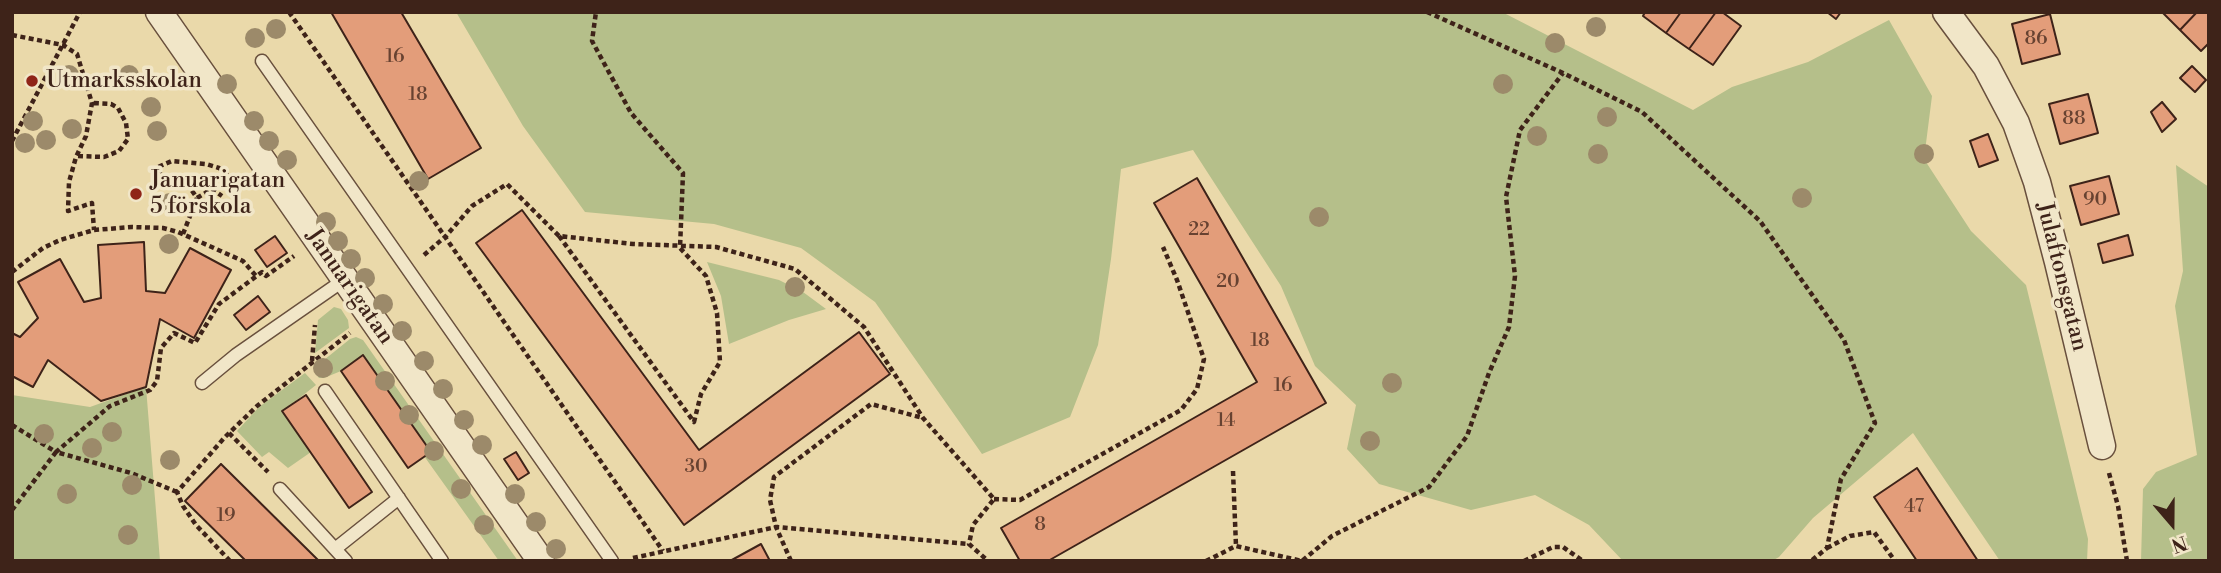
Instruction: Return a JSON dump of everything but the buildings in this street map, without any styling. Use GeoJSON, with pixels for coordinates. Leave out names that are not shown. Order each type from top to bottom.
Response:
{"type":"FeatureCollection","features":[{"type":"Feature","properties":{"kind":"street","name":"Januarigatan"},"geometry":{"type":"LineString","coordinates":[[159,12],[541,561]]}},
{"type":"Feature","properties":{"kind":"street","name":"Julaftonsgatan"},"geometry":{"type":"LineString","coordinates":[[1946,12],[1986,66],[2016,123],[2037,182],[2055,249],[2102,446]]}},
{"type":"Feature","properties":{"kind":"lane"},"geometry":{"type":"LineString","coordinates":[[262,61],[612,561]]}},
{"type":"Feature","properties":{"kind":"lane"},"geometry":{"type":"LineString","coordinates":[[202,383],[236,355],[344,280]]}},
{"type":"Feature","properties":{"kind":"lane"},"geometry":{"type":"LineString","coordinates":[[325,391],[442,561]]}},
{"type":"Feature","properties":{"kind":"lane"},"geometry":{"type":"LineString","coordinates":[[280,489],[346,561]]}},
{"type":"Feature","properties":{"kind":"lane"},"geometry":{"type":"LineString","coordinates":[[335,549],[399,498]]}},
{"type":"Feature","properties":{"kind":"path"},"geometry":{"type":"LineString","coordinates":[[12,141],[80,12]]}},
{"type":"Feature","properties":{"kind":"path"},"geometry":{"type":"LineString","coordinates":[[289,12],[663,551]]}},
{"type":"Feature","properties":{"kind":"path"},"geometry":{"type":"LineString","coordinates":[[407,267],[446,236],[472,206],[507,184],[559,236],[694,422],[701,394],[720,362],[718,325],[706,276],[680,248],[683,173],[631,113],[592,41],[596,12]]}},
{"type":"Feature","properties":{"kind":"path"},"geometry":{"type":"LineString","coordinates":[[1427,12],[1642,112],[1760,221],[1844,340],[1875,423],[1841,479],[1826,548]]}},
{"type":"Feature","properties":{"kind":"path"},"geometry":{"type":"LineString","coordinates":[[12,35],[63,44],[76,54],[92,103],[86,136],[69,182],[68,211],[92,203],[94,230]]}},
{"type":"Feature","properties":{"kind":"path"},"geometry":{"type":"LineString","coordinates":[[1206,561],[1236,546],[1302,561],[1332,536],[1429,487],[1467,436],[1489,373],[1509,327],[1515,276],[1506,197],[1520,130],[1563,73]]}},
{"type":"Feature","properties":{"kind":"path"},"geometry":{"type":"LineString","coordinates":[[77,156],[104,157],[119,151],[128,139],[118,108],[92,103]]}},
{"type":"Feature","properties":{"kind":"path"},"geometry":{"type":"LineString","coordinates":[[197,198],[186,183],[163,176],[158,167],[172,161],[206,164],[226,173],[228,180]]}},
{"type":"Feature","properties":{"kind":"path"},"geometry":{"type":"LineString","coordinates":[[183,234],[197,198],[212,189],[222,196]]}},
{"type":"Feature","properties":{"kind":"path"},"geometry":{"type":"LineString","coordinates":[[12,272],[43,248],[94,230],[163,228],[243,261],[256,276]]}},
{"type":"Feature","properties":{"kind":"path"},"geometry":{"type":"LineString","coordinates":[[559,236],[680,248],[716,247],[795,269],[864,327],[923,418],[994,499],[1020,500],[1181,410],[1197,389],[1204,359],[1163,247]]}},
{"type":"Feature","properties":{"kind":"path"},"geometry":{"type":"LineString","coordinates":[[12,510],[56,452],[110,406],[150,390],[157,381],[161,348],[174,333],[195,343],[219,304],[262,272],[266,276],[305,249]]}},
{"type":"Feature","properties":{"kind":"path"},"geometry":{"type":"LineString","coordinates":[[312,362],[315,301]]}},
{"type":"Feature","properties":{"kind":"path"},"geometry":{"type":"LineString","coordinates":[[177,492],[229,433],[257,406],[357,328],[344,310],[359,302]]}},
{"type":"Feature","properties":{"kind":"path"},"geometry":{"type":"LineString","coordinates":[[791,561],[776,527],[770,500],[774,477],[871,404],[923,418]]}},
{"type":"Feature","properties":{"kind":"path"},"geometry":{"type":"LineString","coordinates":[[12,425],[56,452],[131,473],[177,492],[196,525],[230,561]]}},
{"type":"Feature","properties":{"kind":"path"},"geometry":{"type":"LineString","coordinates":[[229,433],[274,479],[280,489]]}},
{"type":"Feature","properties":{"kind":"path"},"geometry":{"type":"LineString","coordinates":[[2102,446],[2118,506],[2127,561]]}},
{"type":"Feature","properties":{"kind":"path"},"geometry":{"type":"LineString","coordinates":[[1233,471],[1236,546]]}},
{"type":"Feature","properties":{"kind":"path"},"geometry":{"type":"LineString","coordinates":[[969,544],[973,524],[994,499]]}},
{"type":"Feature","properties":{"kind":"path"},"geometry":{"type":"LineString","coordinates":[[621,561],[776,527],[969,544],[988,561]]}},
{"type":"Feature","properties":{"kind":"path"},"geometry":{"type":"LineString","coordinates":[[1811,561],[1826,548],[1850,536],[1874,532],[1895,561]]}},
{"type":"Feature","properties":{"kind":"path"},"geometry":{"type":"LineString","coordinates":[[1524,561],[1553,547],[1563,547],[1583,561]]}},
{"type":"Feature","properties":{"kind":"green space"},"geometry":{"type":"Polygon","coordinates":[[[456,12],[1502,12],[1693,110],[1732,87],[1808,62],[1889,20],[1932,96],[1924,159],[1971,231],[2026,285],[2088,539],[2087,561],[2000,561],[1913,433],[1813,518],[1779,557],[1772,561],[1623,561],[1589,525],[1535,495],[1471,510],[1379,484],[1347,449],[1356,405],[1315,366],[1281,286],[1193,150],[1121,169],[1098,345],[1070,417],[982,454],[875,302],[801,248],[714,224],[585,212],[523,126],[456,12]]]}},
{"type":"Feature","properties":{"kind":"green space"},"geometry":{"type":"Polygon","coordinates":[[[2176,165],[2209,187],[2209,561],[2141,561],[2143,489],[2156,472],[2197,455],[2175,306],[2183,271],[2176,165]]]}},
{"type":"Feature","properties":{"kind":"green space"},"geometry":{"type":"Polygon","coordinates":[[[707,262],[779,280],[803,292],[826,309],[789,320],[729,344],[721,296],[707,262]]]}},
{"type":"Feature","properties":{"kind":"green space"},"geometry":{"type":"Polygon","coordinates":[[[334,307],[341,309],[348,320],[349,328],[315,353],[318,320],[334,307]]]}},
{"type":"Feature","properties":{"kind":"green space"},"geometry":{"type":"Polygon","coordinates":[[[356,337],[363,340],[518,561],[499,561],[424,456],[431,451],[363,355],[341,371],[324,378],[319,378],[315,373],[314,368],[356,337]]]}},
{"type":"Feature","properties":{"kind":"green space"},"geometry":{"type":"Polygon","coordinates":[[[305,373],[316,385],[283,411],[311,452],[288,468],[269,452],[262,457],[237,431],[259,407],[305,373]]]}},
{"type":"Feature","properties":{"kind":"green space"},"geometry":{"type":"Polygon","coordinates":[[[146,387],[160,561],[12,561],[12,395],[90,407],[146,387]]]}},
{"type":"Feature","properties":{"kind":"place","name":"Utmarksskolan"},"geometry":{"type":"Point","coordinates":[32,81]}},
{"type":"Feature","properties":{"kind":"place","name":"Januarigatan 5 förskola"},"geometry":{"type":"Point","coordinates":[136,194]}}]}
